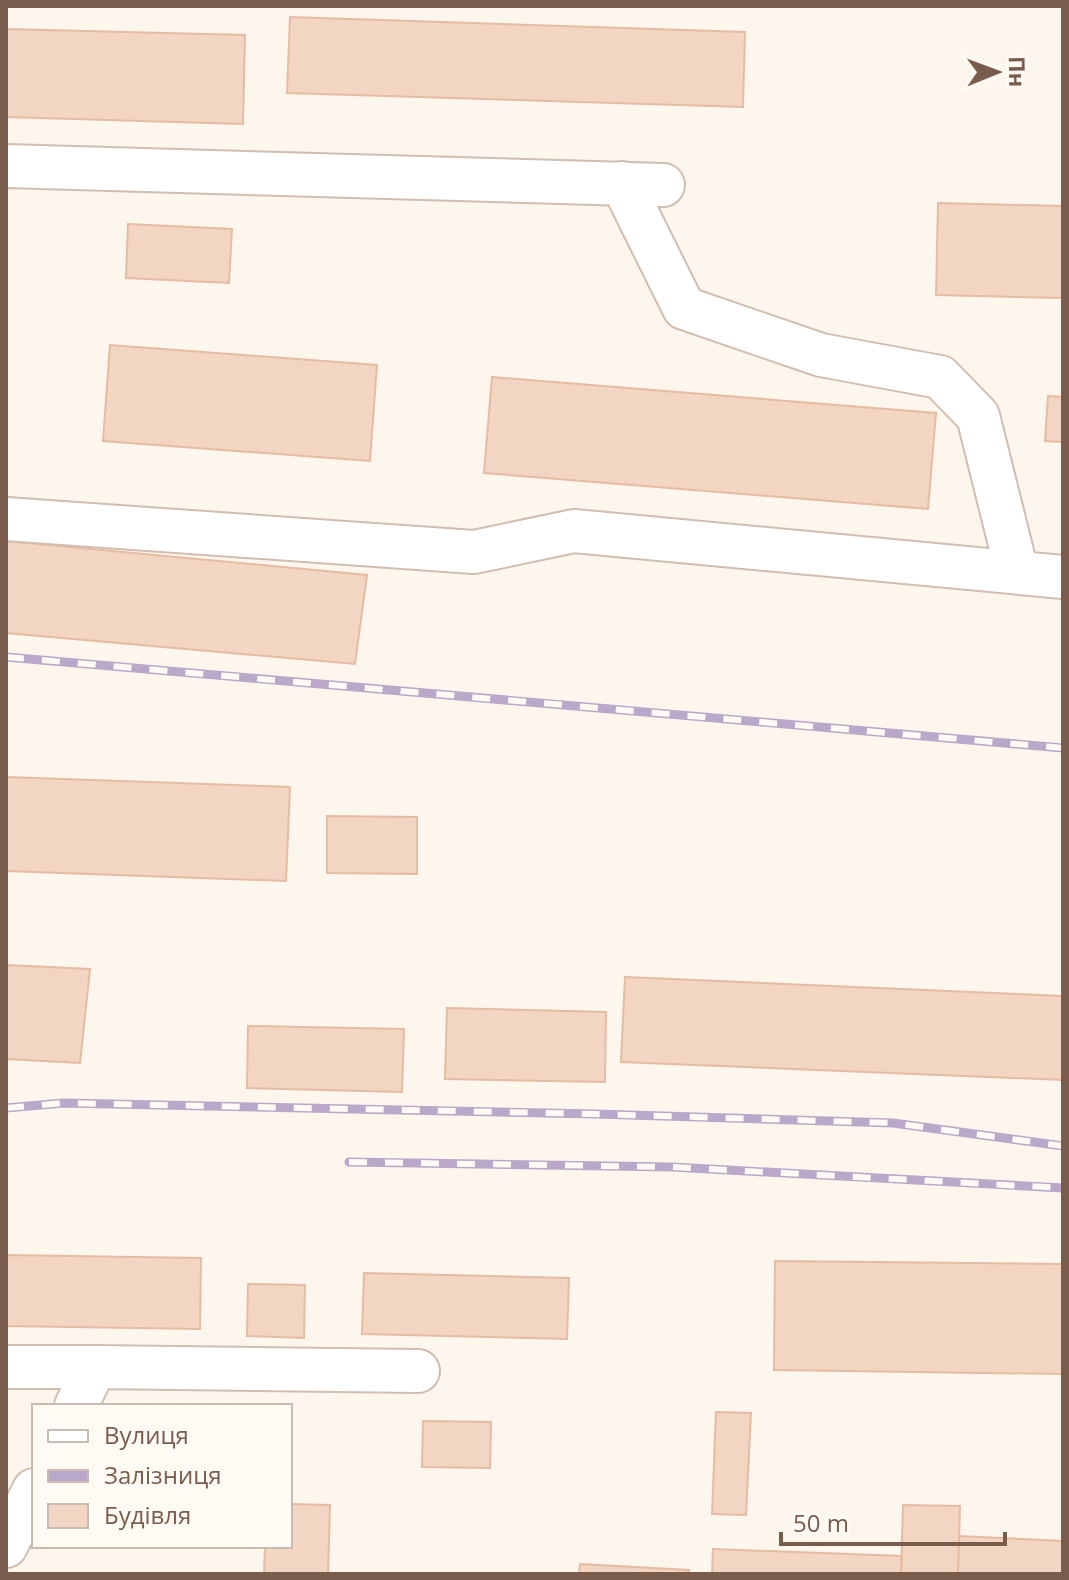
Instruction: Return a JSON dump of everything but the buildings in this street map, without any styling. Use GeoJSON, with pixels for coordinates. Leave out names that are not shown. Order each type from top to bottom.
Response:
{"type":"FeatureCollection","features":[{"type":"Feature","properties":{"kind":"lane"},"geometry":{"type":"LineString","coordinates":[[6,166],[663,185]]}},
{"type":"Feature","properties":{"kind":"lane"},"geometry":{"type":"LineString","coordinates":[[622,183],[684,308],[821,355],[940,377],[978,416],[1017,572]]}},
{"type":"Feature","properties":{"kind":"lane"},"geometry":{"type":"LineString","coordinates":[[6,519],[474,552],[574,531],[1063,577]]}},
{"type":"Feature","properties":{"kind":"lane"},"geometry":{"type":"LineString","coordinates":[[6,1367],[418,1371]]}},
{"type":"Feature","properties":{"kind":"lane"},"geometry":{"type":"LineString","coordinates":[[77,1404],[95,1367]]}},
{"type":"Feature","properties":{"kind":"lane"},"geometry":{"type":"LineString","coordinates":[[6,1546],[32,1494]]}},
{"type":"Feature","properties":{"kind":"railway"},"geometry":{"type":"LineString","coordinates":[[6,657],[1063,748]]}},
{"type":"Feature","properties":{"kind":"railway"},"geometry":{"type":"LineString","coordinates":[[6,1108],[64,1103],[893,1123],[1063,1146]]}},
{"type":"Feature","properties":{"kind":"railway"},"geometry":{"type":"LineString","coordinates":[[349,1162],[672,1167],[1063,1188]]}}]}
